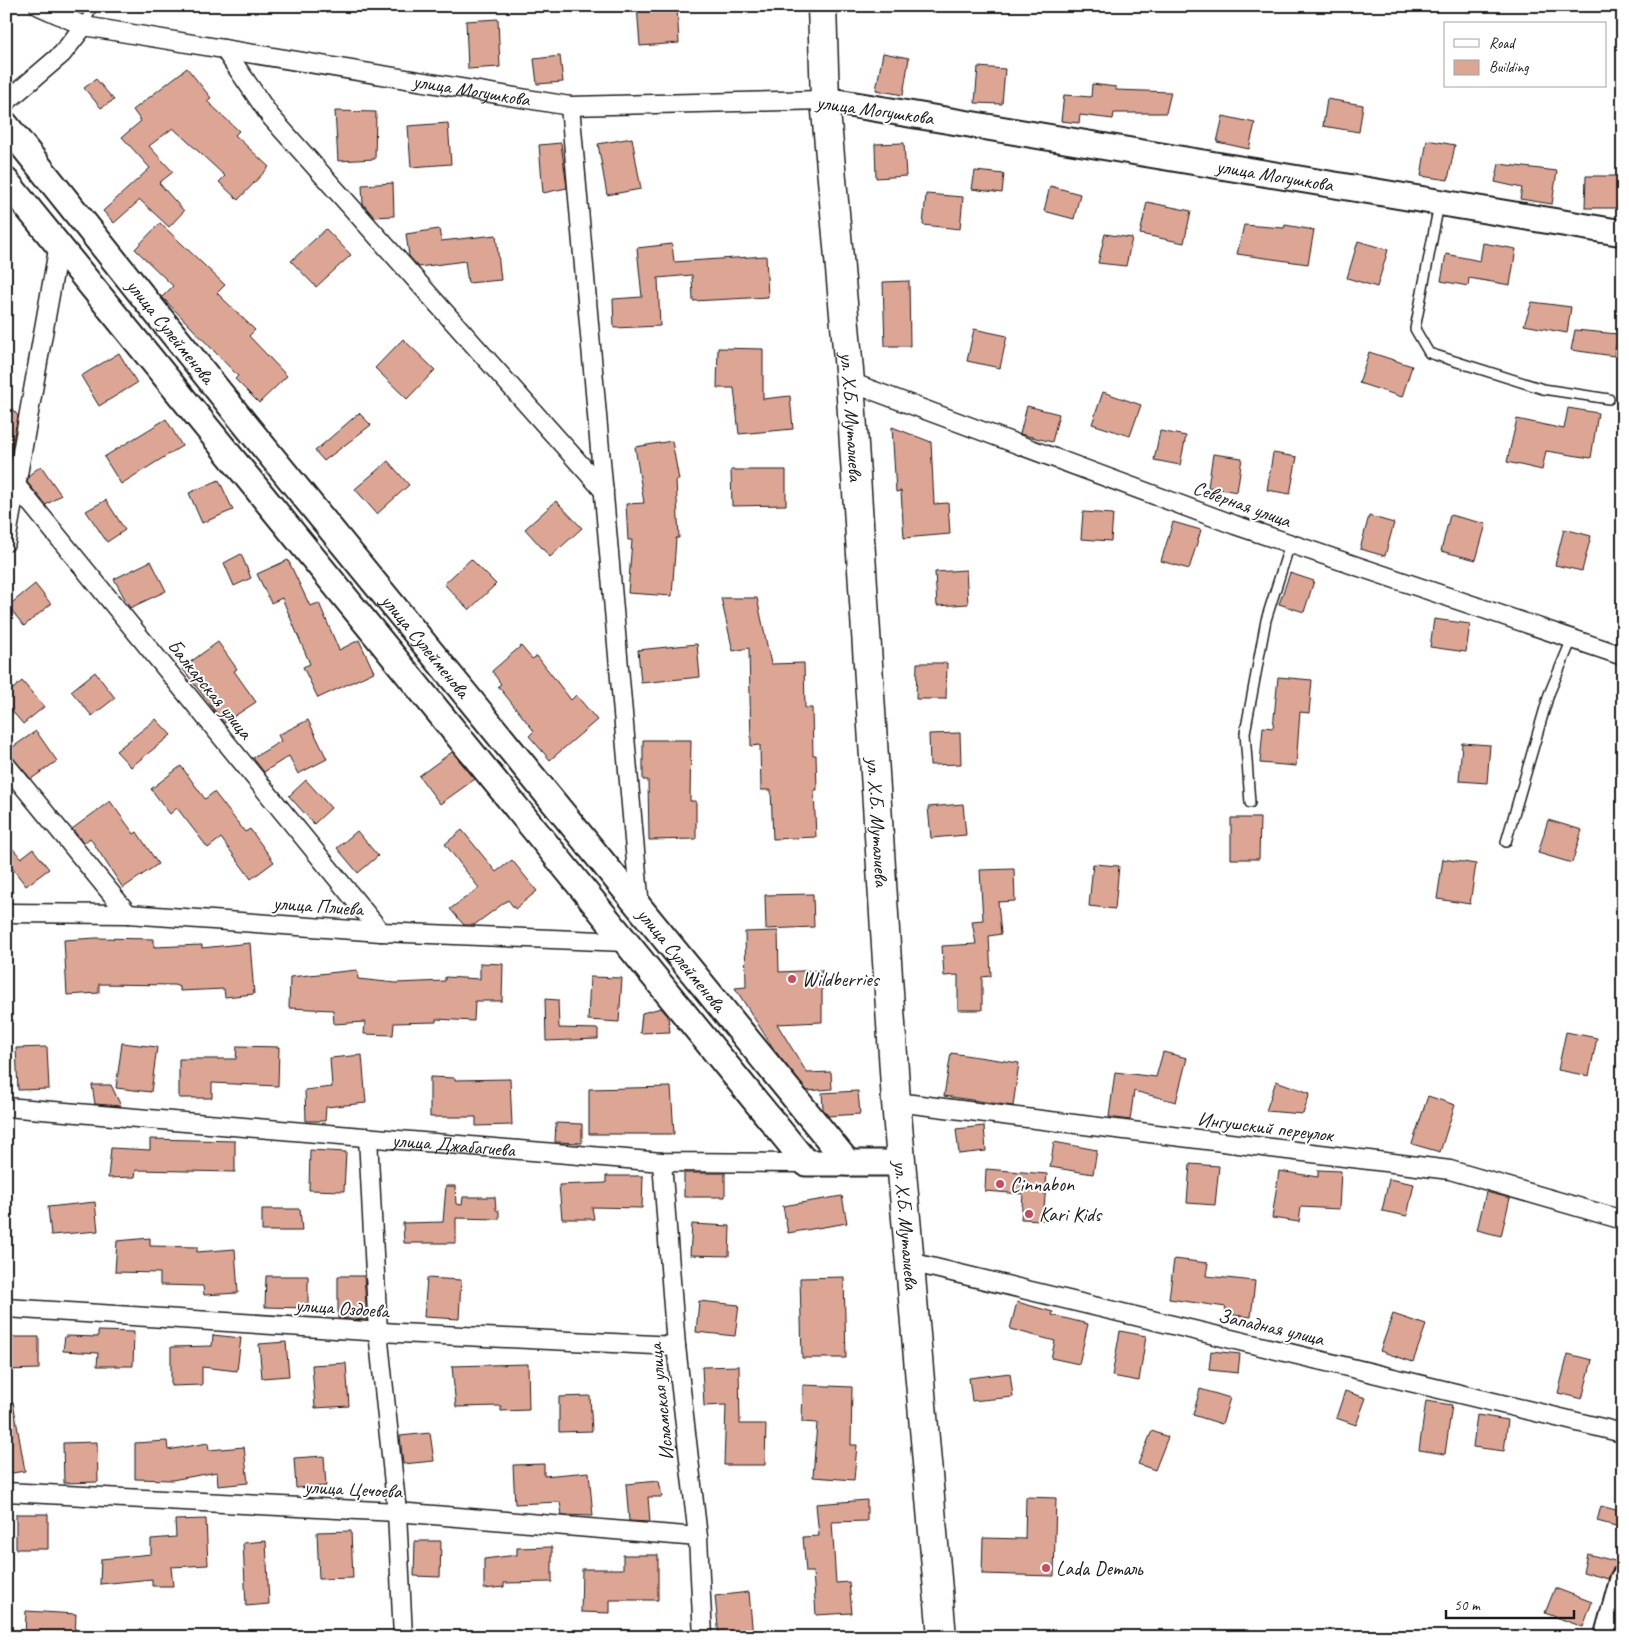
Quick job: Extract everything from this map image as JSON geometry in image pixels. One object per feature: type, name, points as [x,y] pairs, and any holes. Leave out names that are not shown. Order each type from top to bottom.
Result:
[{"type":"main road","name":"ул. Х.Б. Муталиева","points":[[822,6],[825,100],[850,382],[896,1102],[942,1637]]},
{"type":"main road","name":"улица Могушкова","points":[[825,100],[1439,204],[1623,233]]},
{"type":"main road","name":"улица Сулейменова","points":[[6,124],[251,431],[848,1163]]},
{"type":"main road","name":"улица Сулейменова","points":[[6,181],[806,1163]]},
{"type":"main road","name":"улица Джабагиева","points":[[806,1163],[901,1164]]},
{"type":"main road","points":[[1607,1637],[1623,1579]]},
{"type":"street","name":"улица Могушкова","points":[[39,6],[84,26],[570,106],[825,100]]},
{"type":"street","points":[[6,102],[62,54],[84,26]]},
{"type":"street","points":[[224,49],[270,116],[604,491]]},
{"type":"street","points":[[570,106],[640,908]]},
{"type":"street","points":[[6,542],[12,480],[59,244]]},
{"type":"street","name":"Северная улица","points":[[850,382],[1290,544],[1623,656]]},
{"type":"street","name":"Балкарская улица","points":[[12,480],[381,932]]},
{"type":"street","points":[[6,765],[128,914]]},
{"type":"street","name":"улица Плиева","points":[[6,913],[128,914],[381,932],[626,942]]},
{"type":"street","name":"Ингушский переулок","points":[[896,1102],[1450,1170],[1623,1220]]},
{"type":"street","name":"улица Джабагиева","points":[[6,1106],[662,1162],[806,1163]]},
{"type":"street","points":[[368,1137],[378,1332],[397,1512],[403,1637]]},
{"type":"street","name":"Исламская улица","points":[[662,1162],[676,1346],[698,1537],[703,1637]]},
{"type":"street","name":"Западная улица","points":[[910,1262],[1623,1432]]},
{"type":"street","name":"улица Оздоева","points":[[6,1308],[378,1332],[676,1346]]},
{"type":"street","name":"улица Цечоева","points":[[6,1492],[397,1512],[698,1537]]},
{"type":"lane","points":[[84,26],[92,6]]},
{"type":"lane","points":[[1439,204],[1415,329],[1428,353],[1543,389],[1609,399]]},
{"type":"lane","points":[[1250,803],[1245,734],[1266,620],[1290,544]]},
{"type":"lane","points":[[1506,842],[1549,694],[1572,639]]},
{"type":"building","points":[[637,6],[677,6],[679,43],[640,46]]},
{"type":"building","points":[[498,19],[500,67],[468,69],[466,21]]},
{"type":"building","points":[[883,53],[909,58],[903,95],[876,90]]},
{"type":"building","points":[[560,56],[563,82],[537,84],[534,59]]},
{"type":"building","points":[[978,67],[1005,69],[1002,104],[975,103]]},
{"type":"building","points":[[187,68],[211,98],[207,101],[239,131],[235,135],[269,167],[238,200],[219,182],[225,176],[173,128],[149,146],[173,172],[159,183],[184,211],[169,227],[140,200],[114,223],[103,211],[150,168],[122,137],[141,121],[133,110]]},
{"type":"building","points":[[96,79],[114,100],[101,108],[84,88]]},
{"type":"building","points":[[1092,84],[1116,87],[1116,90],[1171,92],[1166,113],[1114,113],[1113,119],[1080,115],[1079,123],[1061,121],[1064,95],[1091,97]]},
{"type":"building","points":[[1327,99],[1363,105],[1359,132],[1323,126]]},
{"type":"building","points":[[335,111],[376,112],[375,159],[338,161]]},
{"type":"building","points":[[1223,116],[1255,123],[1249,149],[1217,142]]},
{"type":"building","points":[[448,123],[451,164],[411,167],[408,126]]},
{"type":"building","points":[[632,138],[641,189],[607,195],[598,144]]},
{"type":"building","points":[[1427,140],[1455,145],[1448,180],[1421,176]]},
{"type":"building","points":[[561,143],[567,188],[543,193],[539,145]]},
{"type":"building","points":[[904,143],[906,176],[876,178],[875,144]]},
{"type":"building","points":[[1499,164],[1557,171],[1552,204],[1520,199],[1522,188],[1495,182]]},
{"type":"building","points":[[975,171],[1004,174],[1002,193],[972,189]]},
{"type":"building","points":[[1586,176],[1617,176],[1617,208],[1585,208]]},
{"type":"building","points":[[393,183],[394,216],[374,217],[363,204],[362,185]]},
{"type":"building","points":[[1050,186],[1080,194],[1074,219],[1044,211]]},
{"type":"building","points":[[926,194],[963,197],[960,229],[923,225]]},
{"type":"building","points":[[1147,202],[1191,211],[1184,243],[1140,234]]},
{"type":"building","points":[[160,223],[225,285],[217,293],[255,330],[249,336],[287,376],[259,403],[235,379],[238,376],[162,297],[173,286],[135,249]]},
{"type":"building","points":[[1244,225],[1284,228],[1285,225],[1314,230],[1308,264],[1237,254]]},
{"type":"building","points":[[326,229],[351,255],[316,287],[291,261]]},
{"type":"building","points":[[439,229],[441,241],[496,235],[501,280],[468,283],[465,261],[419,267],[409,256],[406,234]]},
{"type":"building","points":[[1105,234],[1132,238],[1126,266],[1098,263]]},
{"type":"building","points":[[1358,241],[1388,250],[1377,287],[1347,278]]},
{"type":"building","points":[[1483,243],[1516,249],[1510,285],[1469,278],[1468,286],[1441,281],[1446,254],[1480,261]]},
{"type":"building","points":[[672,244],[674,262],[766,256],[768,297],[693,301],[692,275],[658,278],[660,326],[614,328],[613,299],[642,297],[637,248]]},
{"type":"building","points":[[909,281],[910,346],[885,346],[883,282]]},
{"type":"building","points":[[1532,302],[1571,307],[1567,333],[1524,325]]},
{"type":"building","points":[[974,329],[1007,336],[1000,368],[967,361]]},
{"type":"building","points":[[1575,330],[1618,334],[1614,356],[1571,350]]},
{"type":"building","points":[[403,339],[435,370],[407,399],[375,368]]},
{"type":"building","points":[[718,348],[763,349],[763,399],[790,396],[793,429],[739,434],[734,388],[717,388]]},
{"type":"building","points":[[1369,352],[1412,366],[1402,397],[1359,383]]},
{"type":"building","points":[[119,353],[137,383],[99,406],[81,376]]},
{"type":"building","points":[[1103,392],[1141,405],[1130,436],[1092,424]]},
{"type":"building","points":[[6,401],[18,416],[10,455],[6,455]]},
{"type":"building","points":[[1027,406],[1059,414],[1052,442],[1020,434]]},
{"type":"building","points":[[1568,408],[1598,413],[1591,458],[1546,451],[1542,470],[1507,462],[1517,419],[1564,429]]},
{"type":"building","points":[[359,413],[371,425],[324,461],[315,451]]},
{"type":"building","points":[[166,419],[182,446],[121,484],[104,457]]},
{"type":"building","points":[[892,427],[931,442],[934,504],[948,503],[950,534],[904,538],[901,491],[896,492]]},
{"type":"building","points":[[1160,431],[1186,436],[1180,465],[1154,460]]},
{"type":"building","points":[[672,441],[679,480],[676,480],[679,538],[676,538],[672,596],[628,593],[632,540],[628,540],[626,504],[644,503],[635,447]]},
{"type":"building","points":[[1273,453],[1297,457],[1290,494],[1267,490]]},
{"type":"building","points":[[1213,454],[1242,458],[1237,492],[1208,487]]},
{"type":"building","points":[[388,461],[409,485],[377,514],[355,489]]},
{"type":"building","points":[[41,466],[61,495],[46,505],[27,482],[29,475]]},
{"type":"building","points":[[731,470],[786,470],[786,505],[732,506]]},
{"type":"building","points":[[219,480],[233,510],[202,523],[189,493]]},
{"type":"building","points":[[106,500],[125,530],[107,542],[86,511]]},
{"type":"building","points":[[556,501],[582,528],[550,557],[525,529]]},
{"type":"building","points":[[1083,512],[1113,514],[1111,541],[1081,539]]},
{"type":"building","points":[[1450,515],[1486,524],[1476,560],[1441,551]]},
{"type":"building","points":[[1369,516],[1394,523],[1385,556],[1360,549]]},
{"type":"building","points":[[1173,522],[1201,530],[1189,569],[1161,561]]},
{"type":"building","points":[[1564,529],[1591,536],[1582,571],[1555,565]]},
{"type":"building","points":[[241,554],[251,578],[234,586],[224,563]]},
{"type":"building","points":[[471,559],[496,584],[469,610],[444,584]]},
{"type":"building","points":[[288,560],[310,606],[319,603],[339,650],[359,640],[374,672],[318,698],[303,667],[310,664],[282,598],[271,603],[257,574]]},
{"type":"building","points":[[151,561],[166,591],[130,608],[114,579]]},
{"type":"building","points":[[966,570],[968,604],[937,606],[935,572]]},
{"type":"building","points":[[1290,573],[1314,581],[1304,612],[1279,604]]},
{"type":"building","points":[[35,584],[51,604],[24,626],[8,606]]},
{"type":"building","points":[[721,598],[757,598],[771,664],[804,663],[805,708],[812,708],[813,755],[816,755],[817,790],[814,790],[816,837],[773,839],[771,790],[761,790],[760,745],[751,746],[749,648],[733,651]]},
{"type":"building","points":[[1434,619],[1470,624],[1466,652],[1430,647]]},
{"type":"building","points":[[218,642],[237,669],[234,671],[256,702],[224,723],[182,668]]},
{"type":"building","points":[[697,644],[700,677],[641,683],[638,650]]},
{"type":"building","points":[[521,646],[532,659],[537,656],[571,700],[576,695],[597,720],[550,760],[529,736],[534,731],[498,686],[501,684],[492,671]]},
{"type":"building","points":[[917,663],[947,663],[946,699],[916,699]]},
{"type":"building","points":[[95,672],[115,698],[92,716],[71,691]]},
{"type":"building","points":[[1278,677],[1312,680],[1309,713],[1300,712],[1296,766],[1260,763],[1263,727],[1273,728]]},
{"type":"building","points":[[22,681],[44,707],[23,724],[6,704],[6,695]]},
{"type":"building","points":[[156,719],[171,735],[131,767],[116,751]]},
{"type":"building","points":[[308,720],[327,759],[298,774],[289,756],[264,772],[253,758],[281,741],[278,735]]},
{"type":"building","points":[[36,731],[57,761],[31,779],[7,751]]},
{"type":"building","points":[[960,733],[961,764],[930,765],[929,734]]},
{"type":"building","points":[[643,740],[691,740],[690,801],[696,801],[696,839],[649,840],[648,780],[643,780]]},
{"type":"building","points":[[1462,743],[1490,745],[1487,783],[1459,781]]},
{"type":"building","points":[[452,752],[475,779],[440,804],[419,776]]},
{"type":"building","points":[[181,766],[205,799],[214,792],[245,832],[250,829],[274,862],[251,879],[221,838],[208,848],[177,808],[170,814],[151,789]]},
{"type":"building","points":[[306,780],[331,808],[314,824],[289,796]]},
{"type":"building","points":[[110,801],[134,834],[137,832],[158,864],[123,888],[90,838],[84,843],[72,829]]},
{"type":"building","points":[[963,804],[966,835],[931,838],[928,807]]},
{"type":"building","points":[[1231,818],[1260,818],[1259,859],[1231,859]]},
{"type":"building","points":[[1548,820],[1582,830],[1572,863],[1538,853]]},
{"type":"building","points":[[462,830],[496,872],[512,860],[537,891],[515,909],[508,900],[474,925],[464,925],[450,909],[479,888],[445,844]]},
{"type":"building","points":[[357,831],[378,856],[358,873],[337,848]]},
{"type":"building","points":[[6,841],[21,858],[33,849],[49,869],[26,886],[9,864],[6,864]]},
{"type":"building","points":[[1443,859],[1476,864],[1470,904],[1437,899]]},
{"type":"building","points":[[1093,864],[1119,866],[1115,909],[1089,906]]},
{"type":"building","points":[[1014,869],[1015,901],[998,902],[1001,934],[989,936],[991,976],[982,977],[982,1010],[958,1010],[958,975],[944,976],[942,946],[976,944],[972,921],[983,920],[980,870]]},
{"type":"building","points":[[813,894],[814,927],[766,929],[765,895]]},
{"type":"building","points":[[778,931],[779,972],[822,970],[822,1022],[777,1024],[807,1073],[831,1072],[832,1089],[807,1091],[775,1051],[735,988],[746,987],[745,932]]},
{"type":"building","points":[[96,938],[154,939],[154,947],[202,945],[202,948],[250,943],[254,994],[225,997],[224,989],[180,991],[180,987],[174,985],[99,984],[99,993],[67,995],[64,940]]},
{"type":"building","points":[[480,963],[503,964],[502,1001],[475,1001],[474,1021],[436,1019],[436,1022],[394,1023],[393,1035],[364,1034],[365,1022],[334,1024],[333,1010],[289,1008],[290,977],[357,970],[358,979],[396,983],[445,981],[445,977],[480,979]]},
{"type":"building","points":[[590,977],[622,978],[619,1022],[588,1020]]},
{"type":"building","points":[[545,999],[558,1000],[559,1028],[598,1029],[598,1039],[546,1041]]},
{"type":"building","points":[[661,1008],[668,1016],[670,1032],[640,1033],[642,1013]]},
{"type":"building","points":[[1566,1032],[1597,1038],[1589,1076],[1558,1070]]},
{"type":"building","points":[[122,1043],[157,1047],[151,1092],[116,1088]]},
{"type":"building","points":[[237,1046],[279,1047],[278,1086],[212,1083],[212,1098],[179,1098],[179,1059],[236,1059]]},
{"type":"building","points":[[47,1047],[49,1089],[18,1090],[16,1048]]},
{"type":"building","points":[[1163,1052],[1187,1058],[1176,1102],[1134,1091],[1130,1120],[1109,1117],[1115,1072],[1156,1077]]},
{"type":"building","points":[[951,1053],[1019,1063],[1013,1106],[944,1096]]},
{"type":"building","points":[[362,1055],[366,1103],[326,1107],[325,1121],[306,1121],[305,1090],[332,1087],[330,1058]]},
{"type":"building","points":[[430,1077],[455,1078],[455,1080],[510,1079],[512,1125],[476,1126],[476,1117],[430,1117]]},
{"type":"building","points":[[1276,1081],[1310,1093],[1303,1114],[1266,1111]]},
{"type":"building","points":[[92,1085],[111,1085],[121,1106],[95,1104]]},
{"type":"building","points":[[671,1087],[674,1134],[589,1134],[589,1089]]},
{"type":"building","points":[[858,1091],[860,1114],[828,1116],[823,1109],[822,1093]]},
{"type":"building","points":[[1428,1096],[1455,1105],[1440,1152],[1412,1144]]},
{"type":"building","points":[[556,1123],[582,1124],[582,1143],[555,1142]]},
{"type":"building","points":[[984,1126],[986,1151],[959,1154],[956,1129]]},
{"type":"building","points":[[150,1139],[235,1141],[235,1172],[136,1170],[135,1177],[108,1178],[111,1148],[150,1150]]},
{"type":"building","points":[[1054,1142],[1097,1150],[1093,1174],[1050,1167]]},
{"type":"building","points":[[310,1150],[346,1152],[344,1191],[309,1190]]},
{"type":"building","points":[[1190,1164],[1219,1166],[1215,1205],[1187,1203]]},
{"type":"building","points":[[986,1169],[1047,1174],[1043,1220],[1021,1219],[1023,1194],[985,1191]]},
{"type":"building","points":[[1318,1170],[1341,1171],[1339,1209],[1301,1207],[1299,1222],[1272,1218],[1279,1171],[1318,1177]]},
{"type":"building","points":[[684,1173],[725,1173],[725,1197],[684,1197]]},
{"type":"building","points":[[606,1176],[643,1176],[642,1208],[592,1207],[594,1219],[562,1219],[559,1185],[606,1183]]},
{"type":"building","points":[[1389,1179],[1414,1184],[1407,1216],[1382,1211]]},
{"type":"building","points":[[446,1186],[455,1186],[456,1204],[462,1205],[463,1197],[495,1197],[499,1219],[456,1218],[456,1243],[404,1243],[403,1223],[443,1222]]},
{"type":"building","points":[[1486,1192],[1510,1198],[1501,1236],[1477,1230]]},
{"type":"building","points":[[842,1196],[847,1223],[788,1233],[783,1206]]},
{"type":"building","points":[[95,1202],[98,1231],[51,1235],[48,1207]]},
{"type":"building","points":[[262,1209],[300,1209],[302,1231],[262,1231]]},
{"type":"building","points":[[692,1224],[730,1226],[729,1256],[690,1255]]},
{"type":"building","points":[[150,1238],[150,1246],[197,1247],[197,1252],[235,1249],[238,1293],[204,1295],[203,1286],[160,1285],[160,1273],[115,1272],[117,1241]]},
{"type":"building","points":[[1174,1259],[1208,1263],[1206,1276],[1255,1281],[1251,1317],[1225,1314],[1226,1307],[1169,1299]]},
{"type":"building","points":[[266,1276],[308,1276],[308,1308],[265,1307]]},
{"type":"building","points":[[338,1276],[364,1276],[367,1320],[338,1318]]},
{"type":"building","points":[[844,1277],[846,1358],[802,1358],[800,1278]]},
{"type":"building","points":[[427,1278],[461,1280],[459,1319],[424,1317]]},
{"type":"building","points":[[699,1301],[739,1305],[735,1336],[696,1332]]},
{"type":"building","points":[[1017,1302],[1053,1312],[1052,1315],[1088,1324],[1079,1364],[1051,1358],[1055,1341],[1010,1329]]},
{"type":"building","points":[[1393,1314],[1426,1325],[1413,1362],[1380,1351]]},
{"type":"building","points":[[98,1331],[134,1332],[133,1366],[97,1366],[98,1353],[63,1351],[65,1336],[98,1337]]},
{"type":"building","points":[[1120,1331],[1146,1336],[1139,1381],[1112,1376]]},
{"type":"building","points":[[213,1335],[241,1338],[237,1371],[202,1367],[202,1385],[171,1386],[171,1347],[212,1346]]},
{"type":"building","points":[[6,1337],[39,1337],[39,1369],[6,1370]]},
{"type":"building","points":[[286,1342],[289,1376],[262,1378],[259,1344]]},
{"type":"building","points":[[1211,1351],[1240,1354],[1238,1373],[1209,1370]]},
{"type":"building","points":[[1568,1354],[1592,1360],[1582,1399],[1558,1393]]},
{"type":"building","points":[[346,1363],[349,1406],[315,1408],[312,1365]]},
{"type":"building","points":[[528,1364],[529,1410],[501,1411],[501,1406],[456,1407],[452,1366]]},
{"type":"building","points":[[739,1366],[740,1424],[766,1424],[765,1465],[724,1465],[726,1405],[704,1406],[702,1367]]},
{"type":"building","points":[[1010,1373],[1013,1397],[972,1401],[969,1378]]},
{"type":"building","points":[[803,1385],[852,1387],[851,1445],[857,1445],[854,1480],[813,1477],[817,1423],[802,1422]]},
{"type":"building","points":[[1200,1389],[1230,1398],[1222,1424],[1193,1415]]},
{"type":"building","points":[[1345,1391],[1366,1398],[1356,1425],[1336,1418]]},
{"type":"building","points":[[590,1396],[592,1431],[559,1432],[559,1397]]},
{"type":"building","points":[[1426,1401],[1452,1405],[1445,1454],[1419,1450]]},
{"type":"building","points":[[13,1402],[25,1471],[6,1474],[6,1403]]},
{"type":"building","points":[[1477,1415],[1508,1420],[1504,1451],[1473,1447]]},
{"type":"building","points":[[1152,1431],[1168,1437],[1155,1470],[1138,1464]]},
{"type":"building","points":[[430,1433],[434,1461],[403,1464],[400,1436]]},
{"type":"building","points":[[167,1441],[168,1450],[208,1443],[209,1450],[244,1447],[248,1483],[218,1486],[217,1472],[172,1480],[135,1479],[135,1443]]},
{"type":"building","points":[[97,1442],[98,1482],[64,1483],[63,1443]]},
{"type":"building","points":[[324,1456],[326,1486],[296,1488],[294,1458]]},
{"type":"building","points":[[544,1464],[544,1476],[589,1472],[593,1516],[562,1515],[560,1502],[515,1504],[513,1465]]},
{"type":"building","points":[[659,1481],[662,1497],[648,1497],[650,1522],[629,1521],[626,1484]]},
{"type":"building","points":[[1026,1497],[1056,1498],[1054,1576],[982,1574],[983,1538],[1025,1539]]},
{"type":"building","points":[[867,1500],[867,1521],[832,1522],[836,1583],[849,1582],[852,1613],[816,1615],[813,1572],[806,1572],[803,1537],[819,1536],[816,1504]]},
{"type":"building","points":[[1601,1506],[1623,1512],[1623,1528],[1597,1521]]},
{"type":"building","points":[[16,1514],[48,1514],[48,1549],[16,1549]]},
{"type":"building","points":[[206,1519],[208,1565],[171,1567],[173,1586],[152,1586],[152,1579],[100,1584],[101,1559],[151,1554],[151,1539],[176,1537],[175,1520]]},
{"type":"building","points":[[351,1531],[353,1578],[319,1579],[317,1532]]},
{"type":"building","points":[[266,1541],[269,1604],[246,1606],[243,1543]]},
{"type":"building","points":[[415,1541],[441,1541],[440,1577],[414,1576]]},
{"type":"building","points":[[552,1547],[552,1582],[504,1583],[504,1587],[484,1589],[484,1559],[517,1555],[517,1548]]},
{"type":"building","points":[[1587,1554],[1623,1563],[1613,1568],[1608,1579],[1583,1572]]},
{"type":"building","points":[[623,1555],[658,1555],[658,1600],[610,1600],[610,1613],[581,1612],[582,1569],[623,1569]]},
{"type":"building","points":[[1555,1588],[1592,1602],[1583,1627],[1545,1613]]},
{"type":"building","points":[[749,1592],[753,1637],[719,1637],[715,1596]]},
{"type":"building","points":[[26,1611],[76,1614],[75,1637],[25,1637]]},
{"type":"place","name":"Wildberries","points":[[792,979]]},
{"type":"place","name":"Cinnabon","points":[[1000,1184]]},
{"type":"place","name":"Kari Kids","points":[[1029,1214]]},
{"type":"place","name":"Lada Dеталь","points":[[1046,1568]]}]
